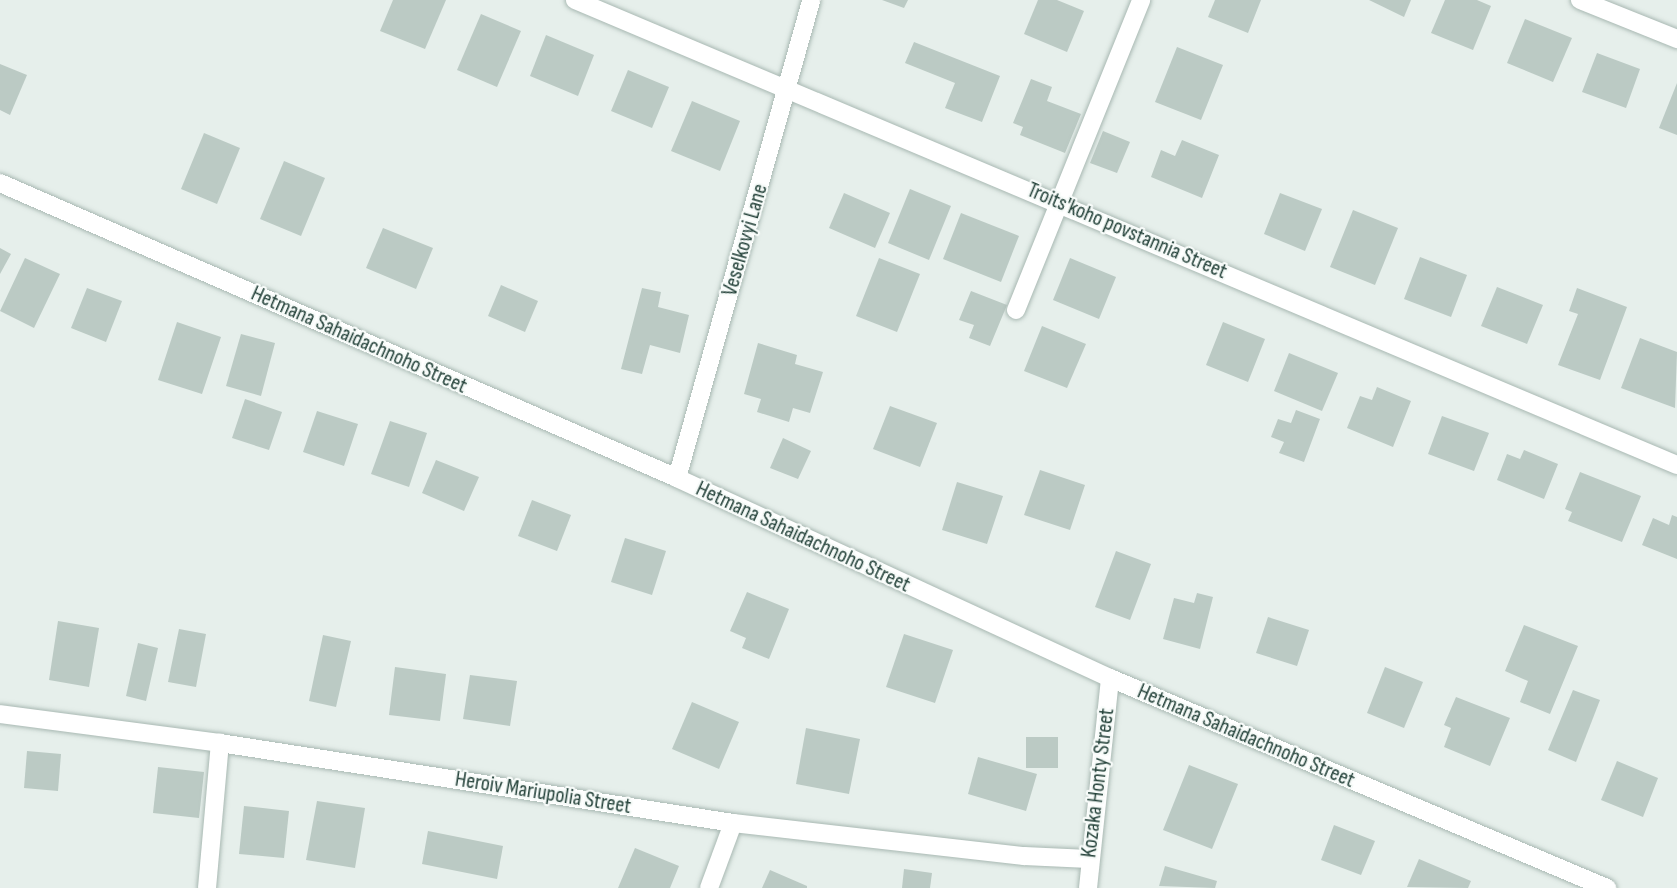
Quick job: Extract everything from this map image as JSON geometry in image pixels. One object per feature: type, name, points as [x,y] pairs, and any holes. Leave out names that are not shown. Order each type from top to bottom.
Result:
[{"type":"street","name":"Troits'koho povstannia Street","points":[[575,0],[1060,202],[1677,465]]},
{"type":"street","name":"Veselkovyi Lane","points":[[677,478],[788,90],[811,0]]},
{"type":"street","points":[[1016,310],[1141,0]]},
{"type":"street","points":[[1580,0],[1677,39]]},
{"type":"street","name":"Hetmana Sahaidachnoho Street","points":[[0,183],[677,478],[1110,678],[1606,888]]},
{"type":"street","name":"Kozaka Honty Street","points":[[1088,888],[1089,859],[1110,678]]},
{"type":"street","name":"Heroiv Mariupolia Street","points":[[0,714],[220,743],[733,823],[1024,856],[1089,859]]},
{"type":"street","points":[[207,888],[220,743]]},
{"type":"street","points":[[709,888],[733,823]]},
{"type":"building","points":[[393,0],[446,0],[425,49],[380,31]]},
{"type":"building","points":[[882,0],[908,0],[904,8]]},
{"type":"building","points":[[1038,0],[1057,0],[1084,11],[1067,52],[1024,34]]},
{"type":"building","points":[[1215,0],[1261,0],[1248,33],[1208,17]]},
{"type":"building","points":[[1369,0],[1411,0],[1404,17]]},
{"type":"building","points":[[1445,0],[1477,0],[1491,6],[1473,50],[1431,33]]},
{"type":"building","points":[[481,14],[521,31],[497,87],[457,70]]},
{"type":"building","points":[[1525,19],[1572,38],[1553,82],[1507,63]]},
{"type":"building","points":[[546,35],[594,55],[578,96],[530,76]]},
{"type":"building","points":[[914,42],[1000,76],[982,122],[945,108],[955,83],[905,63]]},
{"type":"building","points":[[1177,47],[1223,65],[1201,120],[1155,102]]},
{"type":"building","points":[[1597,53],[1640,69],[1626,108],[1582,92]]},
{"type":"building","points":[[0,64],[27,75],[10,115],[0,110]]},
{"type":"building","points":[[628,70],[669,87],[652,128],[611,111]]},
{"type":"building","points":[[1031,79],[1052,87],[1047,101],[1081,114],[1065,153],[1020,135],[1023,127],[1013,123]]},
{"type":"building","points":[[1677,83],[1677,135],[1659,128]]},
{"type":"building","points":[[692,101],[740,121],[720,171],[671,151]]},
{"type":"building","points":[[1103,131],[1130,142],[1117,173],[1090,163]]},
{"type":"building","points":[[204,133],[240,148],[217,204],[181,189]]},
{"type":"building","points":[[1182,140],[1219,155],[1202,198],[1151,177],[1161,150],[1175,156]]},
{"type":"building","points":[[284,161],[325,178],[301,236],[260,219]]},
{"type":"building","points":[[910,189],[951,206],[929,260],[888,243]]},
{"type":"building","points":[[844,193],[890,213],[875,248],[829,228]]},
{"type":"building","points":[[1280,193],[1322,209],[1305,251],[1264,234]]},
{"type":"building","points":[[1353,210],[1398,228],[1375,285],[1330,267]]},
{"type":"building","points":[[961,213],[1019,236],[1001,282],[943,259]]},
{"type":"building","points":[[383,228],[433,248],[416,289],[366,268]]},
{"type":"building","points":[[0,248],[11,254],[0,274]]},
{"type":"building","points":[[1420,257],[1467,275],[1451,317],[1404,299]]},
{"type":"building","points":[[25,258],[60,274],[34,328],[0,311]]},
{"type":"building","points":[[879,258],[920,274],[897,332],[856,316]]},
{"type":"building","points":[[1070,258],[1116,277],[1099,319],[1053,300]]},
{"type":"building","points":[[501,285],[538,301],[525,332],[488,316]]},
{"type":"building","points":[[1497,287],[1543,305],[1527,344],[1481,326]]},
{"type":"building","points":[[87,288],[122,301],[106,342],[71,328]]},
{"type":"building","points":[[642,288],[661,292],[658,307],[689,315],[680,353],[650,345],[642,374],[621,369]]},
{"type":"building","points":[[1577,288],[1627,307],[1600,380],[1558,365],[1578,314],[1569,311]]},
{"type":"building","points":[[971,291],[1007,305],[990,346],[969,338],[974,325],[959,320]]},
{"type":"building","points":[[177,322],[221,337],[202,394],[158,380]]},
{"type":"building","points":[[1223,322],[1265,339],[1248,382],[1206,365]]},
{"type":"building","points":[[1042,326],[1086,344],[1067,388],[1024,371]]},
{"type":"building","points":[[241,334],[275,343],[261,396],[226,386]]},
{"type":"building","points":[[1640,338],[1677,352],[1675,408],[1621,388]]},
{"type":"building","points":[[758,343],[797,355],[795,364],[823,372],[810,413],[793,408],[789,422],[757,412],[761,399],[744,394]]},
{"type":"building","points":[[1289,353],[1338,373],[1322,411],[1274,391]]},
{"type":"building","points":[[1377,387],[1411,401],[1393,447],[1347,428],[1360,396],[1372,400]]},
{"type":"building","points":[[245,399],[282,412],[269,450],[232,438]]},
{"type":"building","points":[[890,406],[937,423],[920,467],[873,449]]},
{"type":"building","points":[[1296,410],[1320,419],[1304,462],[1279,453],[1284,442],[1271,437],[1278,419],[1291,423]]},
{"type":"building","points":[[317,411],[358,424],[344,466],[303,452]]},
{"type":"building","points":[[1442,416],[1489,433],[1474,471],[1428,454]]},
{"type":"building","points":[[390,421],[427,433],[409,487],[371,474]]},
{"type":"building","points":[[783,438],[811,451],[798,479],[770,468]]},
{"type":"building","points":[[1524,450],[1558,464],[1544,499],[1497,480],[1507,454],[1520,459]]},
{"type":"building","points":[[436,460],[479,477],[464,511],[422,493]]},
{"type":"building","points":[[1040,470],[1085,485],[1070,530],[1024,515]]},
{"type":"building","points":[[1580,472],[1641,496],[1622,542],[1568,521],[1572,512],[1565,509]]},
{"type":"building","points":[[957,482],[1003,496],[987,544],[942,530]]},
{"type":"building","points":[[532,500],[571,515],[557,551],[518,536]]},
{"type":"building","points":[[1672,515],[1677,517],[1677,559],[1642,545],[1653,518],[1669,525]]},
{"type":"building","points":[[625,538],[666,551],[652,595],[611,582]]},
{"type":"building","points":[[1116,551],[1151,564],[1130,620],[1095,607]]},
{"type":"building","points":[[747,592],[789,609],[769,659],[742,648],[746,638],[730,631]]},
{"type":"building","points":[[1197,593],[1213,597],[1200,649],[1163,639],[1174,598],[1194,603]]},
{"type":"building","points":[[1268,617],[1309,630],[1297,666],[1256,653]]},
{"type":"building","points":[[58,621],[99,628],[89,687],[49,680]]},
{"type":"building","points":[[1524,625],[1578,646],[1550,714],[1520,702],[1528,681],[1505,671]]},
{"type":"building","points":[[179,629],[206,634],[196,687],[168,682]]},
{"type":"building","points":[[904,634],[953,650],[935,703],[886,687]]},
{"type":"building","points":[[323,635],[351,641],[336,707],[309,701]]},
{"type":"building","points":[[138,643],[158,648],[146,701],[126,696]]},
{"type":"building","points":[[395,667],[446,674],[440,721],[389,715]]},
{"type":"building","points":[[1385,667],[1423,682],[1404,728],[1367,713]]},
{"type":"building","points":[[470,675],[517,681],[510,726],[463,719]]},
{"type":"building","points":[[1573,690],[1600,700],[1576,762],[1548,750]]},
{"type":"building","points":[[1456,697],[1510,718],[1490,766],[1444,747],[1451,728],[1444,725]]},
{"type":"building","points":[[692,702],[739,722],[719,769],[672,749]]},
{"type":"building","points":[[806,728],[860,739],[849,794],[796,784]]},
{"type":"building","points":[[1026,737],[1058,737],[1058,768],[1026,768]]},
{"type":"building","points":[[27,751],[61,754],[58,791],[24,788]]},
{"type":"building","points":[[978,757],[1037,774],[1026,811],[968,794]]},
{"type":"building","points":[[1617,761],[1658,778],[1643,817],[1601,800]]},
{"type":"building","points":[[1189,765],[1238,784],[1212,849],[1163,830]]},
{"type":"building","points":[[158,767],[204,772],[199,818],[153,813]]},
{"type":"building","points":[[317,801],[365,808],[355,868],[306,860]]},
{"type":"building","points":[[244,806],[289,811],[284,858],[239,854]]},
{"type":"building","points":[[1334,825],[1375,841],[1361,875],[1321,860]]},
{"type":"building","points":[[428,831],[503,846],[497,879],[422,864]]},
{"type":"building","points":[[635,848],[679,866],[670,888],[618,888]]},
{"type":"building","points":[[1419,859],[1471,881],[1468,888],[1407,887]]},
{"type":"building","points":[[1165,866],[1217,881],[1215,888],[1159,886]]},
{"type":"building","points":[[904,869],[932,873],[930,888],[902,888]]},
{"type":"building","points":[[770,870],[807,886],[807,888],[762,888]]}]
